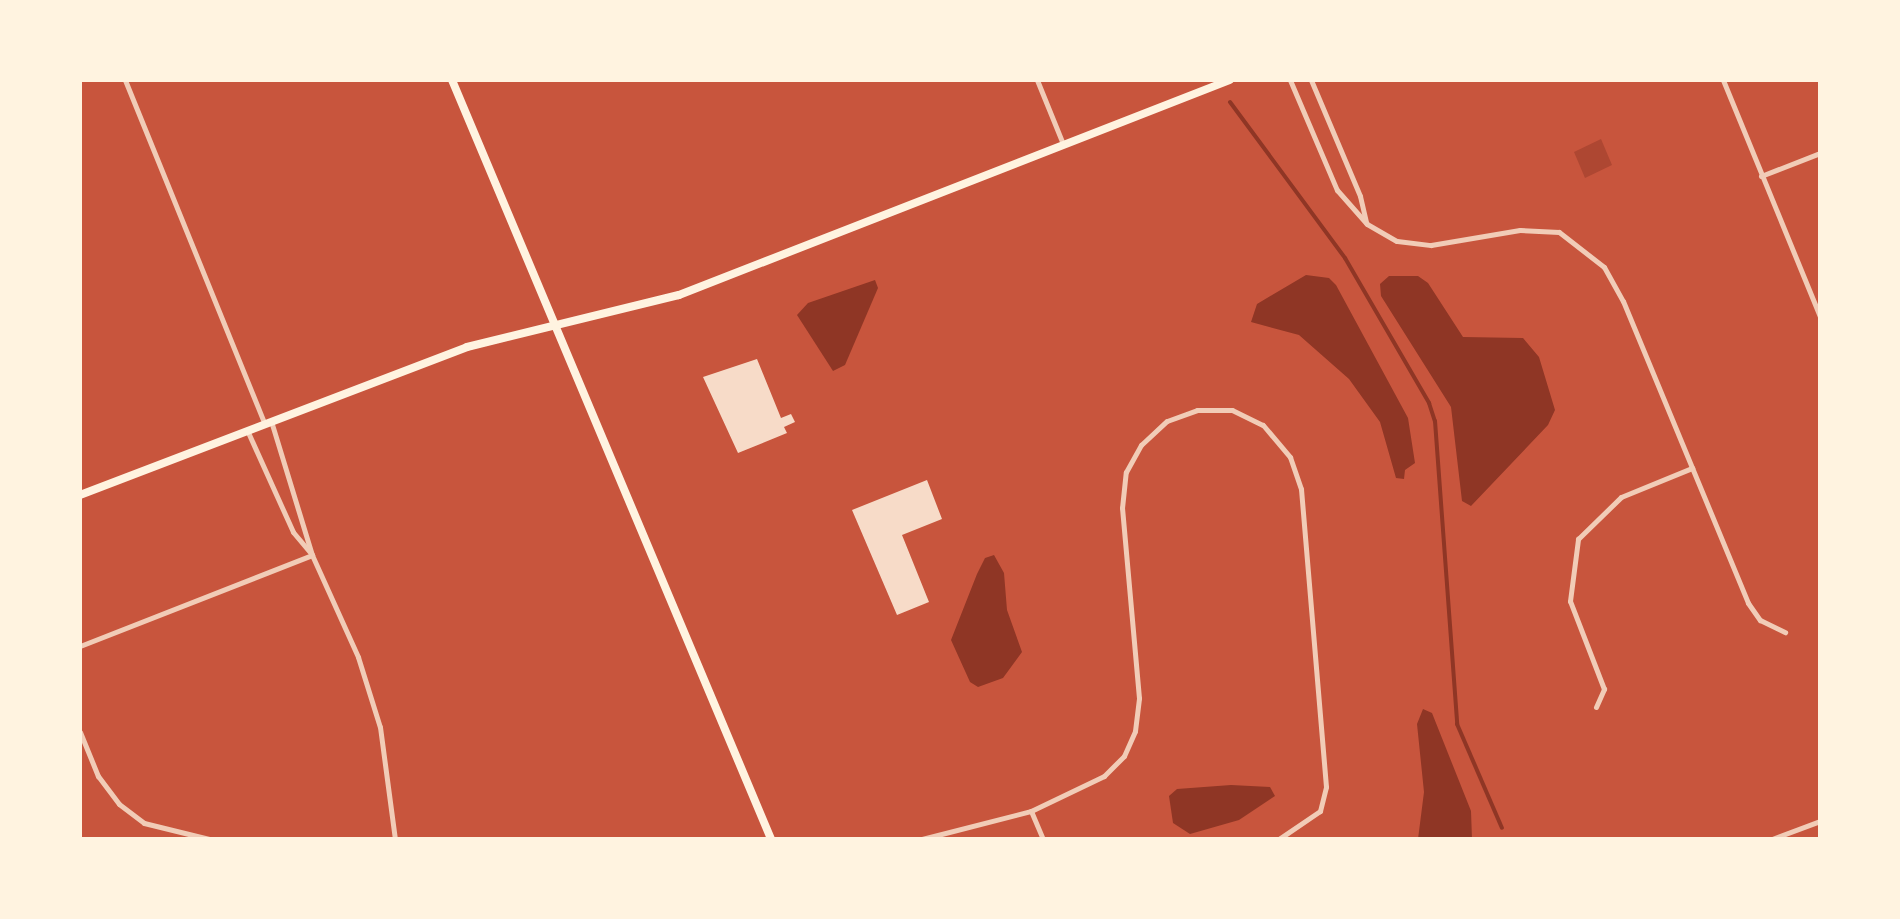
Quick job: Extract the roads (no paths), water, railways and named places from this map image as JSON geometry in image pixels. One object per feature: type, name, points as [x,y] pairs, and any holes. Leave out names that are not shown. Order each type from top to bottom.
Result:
[{"type":"main road","points":[[452,80],[771,839]]},
{"type":"main road","points":[[80,495],[467,347],[687,293],[1230,80]]},
{"type":"street","points":[[125,80],[268,421],[312,555],[358,657],[380,727],[395,839]]},
{"type":"street","points":[[1037,80],[1063,145]]},
{"type":"street","points":[[1290,80],[1337,190],[1367,224],[1397,241],[1431,245],[1539,229],[1575,240],[1614,283],[1748,603],[1760,620],[1785,632]]},
{"type":"street","points":[[1311,80],[1360,196],[1367,224]]},
{"type":"street","points":[[1723,80],[1820,316]]},
{"type":"street","points":[[1761,176],[1820,153]]},
{"type":"street","points":[[922,839],[1031,811],[1104,776],[1124,756],[1135,731],[1139,698],[1122,508],[1126,472],[1141,445],[1167,421],[1197,410],[1232,410],[1263,425],[1290,457],[1301,489],[1326,787],[1320,811],[1279,839]]},
{"type":"street","points":[[246,430],[293,532],[312,555]]},
{"type":"street","points":[[1596,707],[1604,689],[1570,601],[1578,539],[1621,497],[1692,468]]},
{"type":"street","points":[[80,646],[312,555]]},
{"type":"street","points":[[80,732],[98,776],[119,804],[144,823],[209,839]]},
{"type":"street","points":[[1031,811],[1043,839]]},
{"type":"street","points":[[1772,839],[1820,821]]},
{"type":"waterway","points":[[1230,102],[1345,258],[1429,403],[1435,421],[1457,724],[1502,828]]}]
